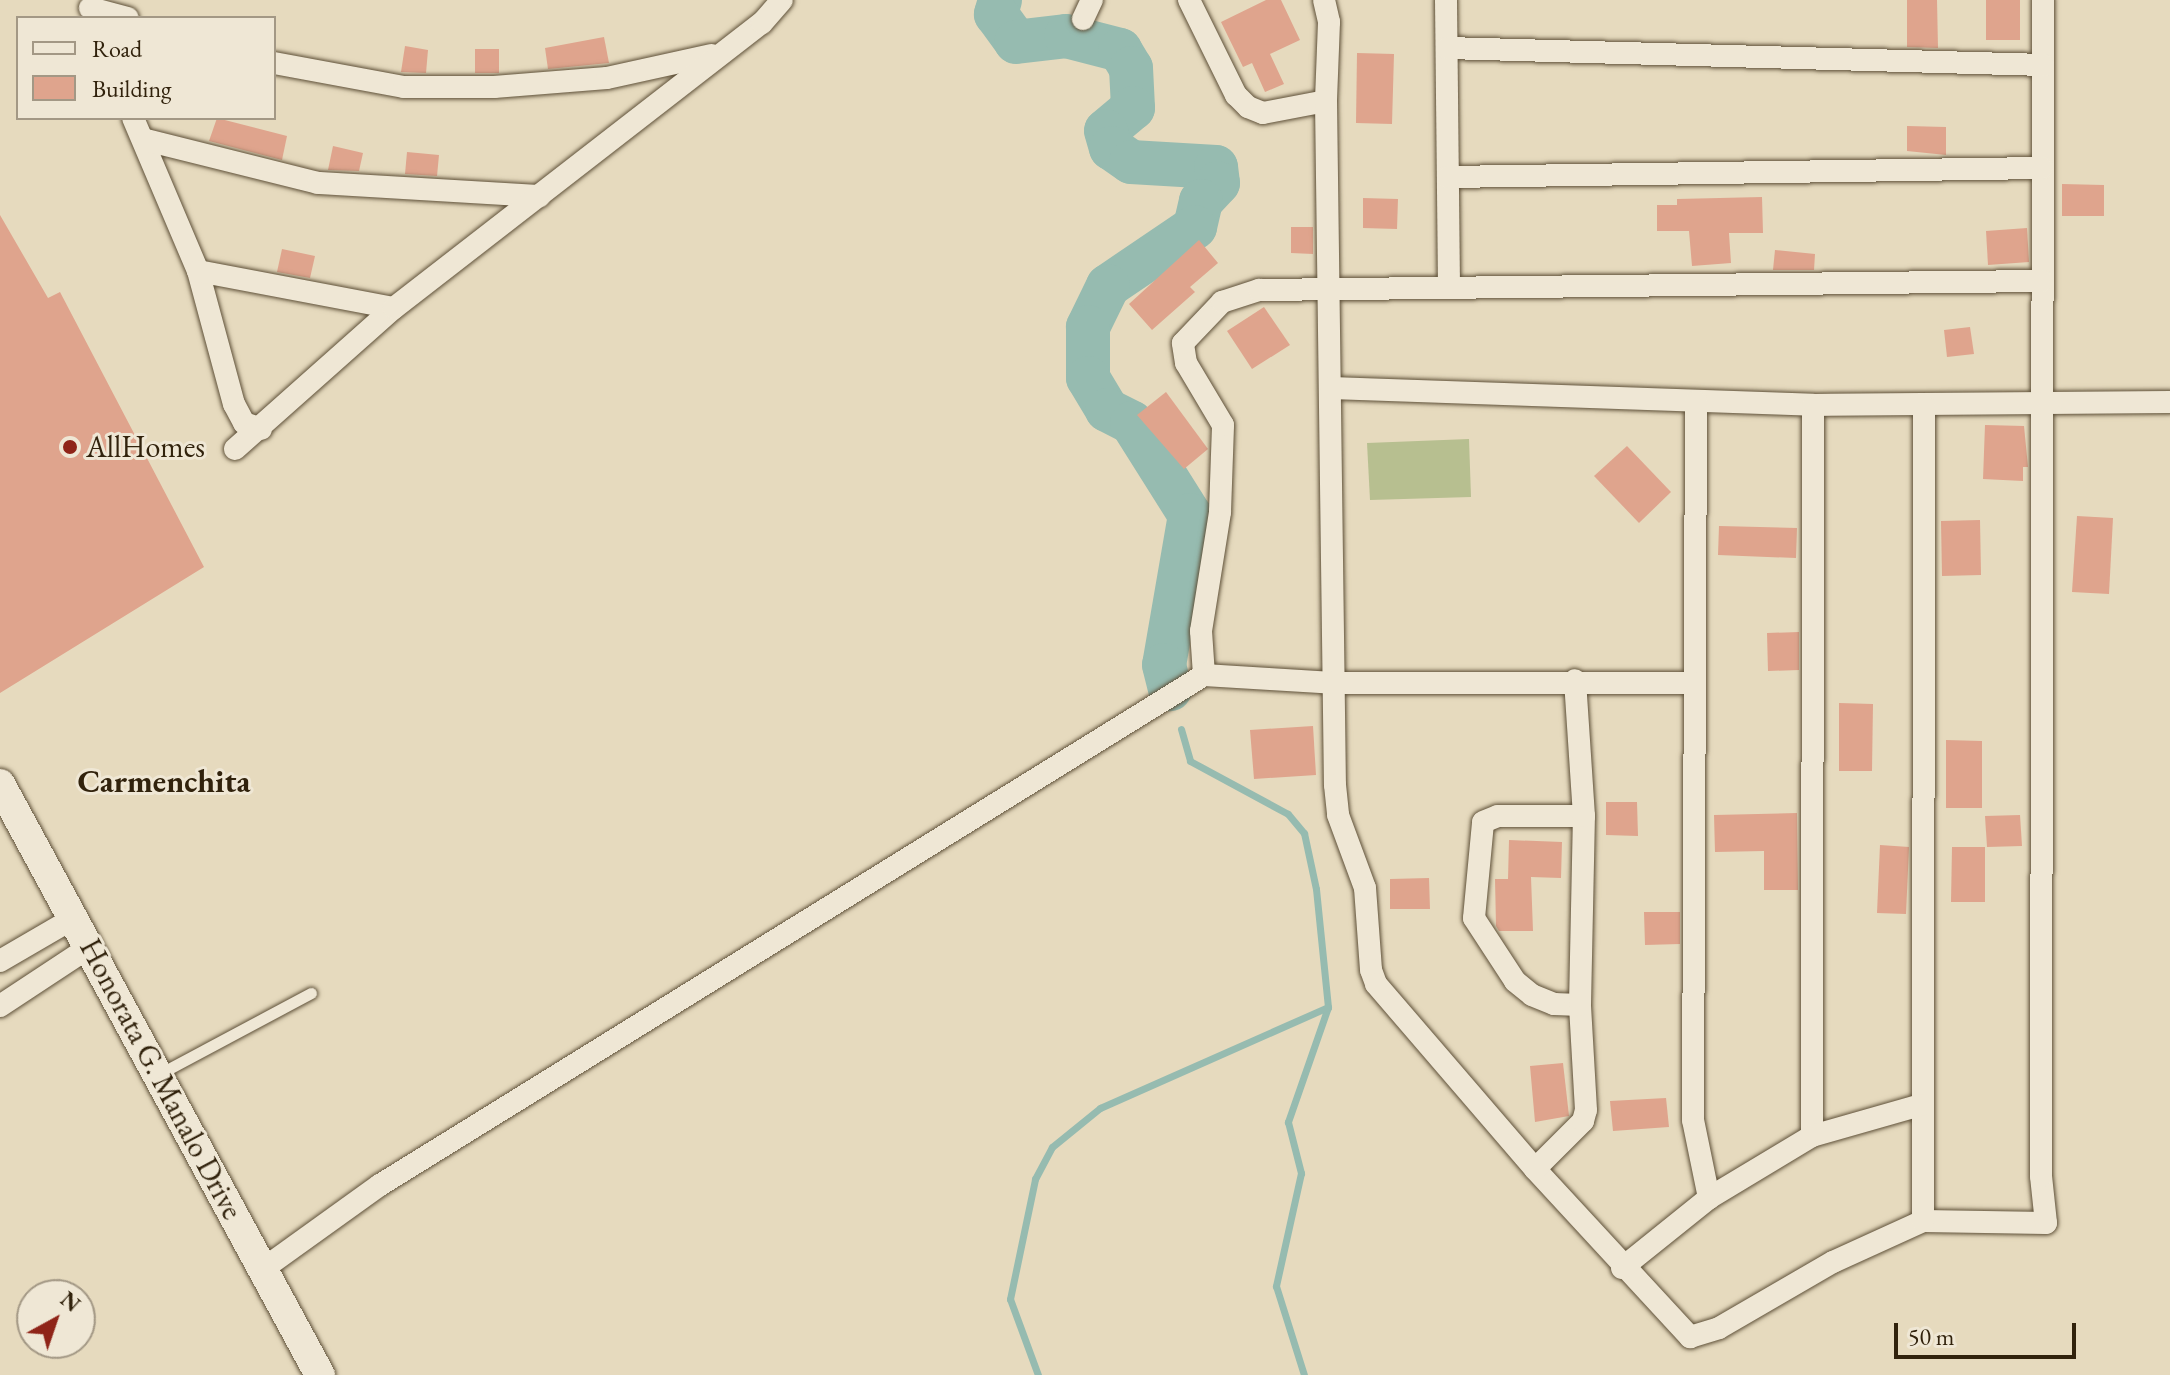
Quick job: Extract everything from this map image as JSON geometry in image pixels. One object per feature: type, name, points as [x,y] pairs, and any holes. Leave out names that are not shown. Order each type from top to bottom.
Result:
[{"type":"street","points":[[235,449],[394,308],[718,53],[762,23],[782,0]]},
{"type":"street","points":[[1189,0],[1236,95],[1248,107],[1263,113],[1326,101]]},
{"type":"street","points":[[1324,0],[1329,22],[1326,101],[1332,289],[1333,683],[1338,815],[1365,888],[1367,948],[1376,984],[1622,1268],[1690,1337],[1719,1328],[1833,1262],[1923,1221],[2046,1223],[2041,1176],[2045,406],[2043,0]]},
{"type":"street","points":[[1446,0],[1449,286]]},
{"type":"street","points":[[92,9],[120,16]]},
{"type":"street","points":[[1447,48],[2043,65]]},
{"type":"street","points":[[276,63],[404,87],[494,87],[607,78],[718,53]]},
{"type":"street","points":[[134,120],[146,140],[198,271],[234,404],[244,423],[261,429]]},
{"type":"street","points":[[146,140],[318,183],[540,196]]},
{"type":"street","points":[[1448,177],[2042,168]]},
{"type":"street","points":[[198,271],[394,308]]},
{"type":"street","points":[[1204,675],[1201,631],[1220,512],[1223,425],[1186,363],[1183,343],[1222,302],[1259,290],[2042,281]]},
{"type":"street","points":[[1331,388],[1813,405],[2045,406],[2170,402]]},
{"type":"street","points":[[1696,402],[1692,683],[1693,1120],[1709,1198]]},
{"type":"street","points":[[1812,1136],[1813,405]]},
{"type":"street","points":[[1923,1221],[1924,406]]},
{"type":"street","points":[[263,1269],[380,1185],[1204,675],[1333,683],[1575,680],[1692,683]]},
{"type":"street","points":[[1535,1169],[1583,1121],[1586,1110],[1580,1005],[1584,816],[1575,680]]},
{"type":"street","name":"Honorata G. Manalo Drive","points":[[0,784],[161,1073],[320,1375]]},
{"type":"street","points":[[1580,1005],[1554,1004],[1532,995],[1507,971],[1474,918],[1483,822],[1498,816],[1584,816]]},
{"type":"street","points":[[0,961],[74,918]]},
{"type":"street","points":[[0,1006],[91,946]]},
{"type":"street","points":[[1622,1268],[1709,1198],[1812,1136],[1921,1105]]},
{"type":"lane","points":[[161,1073],[311,993]]},
{"type":"green space","points":[[1469,439],[1471,497],[1370,500],[1367,443]]},
{"type":"building","points":[[1266,0],[1281,0],[1300,40],[1270,54],[1284,84],[1265,92],[1252,63],[1243,67],[1221,22]]},
{"type":"building","points":[[1907,0],[1937,0],[1938,48],[1907,47]]},
{"type":"building","points":[[1986,0],[2020,0],[2020,40],[1986,40]]},
{"type":"building","points":[[604,37],[609,63],[548,69],[545,48]]},
{"type":"building","points":[[405,46],[428,50],[426,73],[401,72]]},
{"type":"building","points":[[475,49],[499,49],[499,73],[475,73]]},
{"type":"building","points":[[1357,53],[1394,54],[1392,124],[1356,123]]},
{"type":"building","points":[[216,120],[287,136],[282,160],[209,141]]},
{"type":"building","points":[[1907,126],[1946,127],[1946,155],[1907,151]]},
{"type":"building","points":[[333,146],[363,153],[359,171],[328,170]]},
{"type":"building","points":[[407,152],[439,155],[437,176],[405,174]]},
{"type":"building","points":[[2062,184],[2104,185],[2104,216],[2062,216]]},
{"type":"building","points":[[1762,197],[1763,233],[1729,233],[1731,263],[1692,266],[1689,231],[1657,231],[1657,205],[1677,205],[1677,199]]},
{"type":"building","points":[[1363,198],[1398,199],[1397,229],[1363,228]]},
{"type":"building","name":"AllHomes","points":[[0,215],[48,298],[60,292],[204,567],[0,693]]},
{"type":"building","points":[[1291,227],[1313,227],[1313,254],[1291,253]]},
{"type":"building","points":[[2027,228],[2029,262],[1988,265],[1986,231]]},
{"type":"building","points":[[1199,240],[1218,263],[1190,287],[1195,292],[1152,330],[1129,304]]},
{"type":"building","points":[[282,249],[315,256],[310,278],[277,272]]},
{"type":"building","points":[[1775,250],[1815,254],[1814,270],[1773,270]]},
{"type":"building","points":[[1264,307],[1290,345],[1252,369],[1227,331]]},
{"type":"building","points":[[1970,327],[1974,354],[1947,357],[1944,330]]},
{"type":"building","points":[[1166,392],[1208,449],[1184,469],[1137,415]]},
{"type":"building","points":[[1985,425],[2024,426],[2028,467],[2023,467],[2023,481],[1983,479]]},
{"type":"building","points":[[1627,446],[1671,492],[1639,523],[1594,476]]},
{"type":"building","points":[[2077,516],[2113,518],[2109,594],[2072,592]]},
{"type":"building","points":[[1980,520],[1981,575],[1942,576],[1941,521]]},
{"type":"building","points":[[1719,526],[1797,528],[1796,558],[1718,555]]},
{"type":"building","points":[[1799,632],[1799,670],[1768,671],[1767,633]]},
{"type":"building","points":[[1839,703],[1873,704],[1872,771],[1839,771]]},
{"type":"building","points":[[1313,726],[1316,775],[1254,779],[1250,730]]},
{"type":"building","points":[[1946,740],[1982,741],[1982,808],[1946,808]]},
{"type":"building","points":[[1606,802],[1637,802],[1638,836],[1606,835]]},
{"type":"building","points":[[1797,813],[1798,890],[1764,890],[1764,851],[1715,852],[1714,815]]},
{"type":"building","points":[[2020,815],[2022,846],[1987,847],[1985,816]]},
{"type":"building","points":[[1509,840],[1562,842],[1561,878],[1531,877],[1533,931],[1499,931],[1496,926],[1495,879],[1508,879]]},
{"type":"building","points":[[1880,845],[1909,847],[1906,914],[1877,913]]},
{"type":"building","points":[[1952,847],[1985,847],[1985,902],[1951,902]]},
{"type":"building","points":[[1429,878],[1430,909],[1390,909],[1390,879]]},
{"type":"building","points":[[1644,912],[1680,912],[1680,944],[1645,945]]},
{"type":"building","points":[[1563,1063],[1569,1116],[1535,1122],[1530,1066]]},
{"type":"building","points":[[1666,1098],[1669,1127],[1613,1131],[1610,1101]]},
{"type":"waterway","points":[[1000,0],[996,14],[1016,42],[1066,36],[1120,50],[1131,68],[1133,108],[1106,131],[1111,148],[1131,162],[1216,167],[1218,183],[1201,201],[1195,227],[1108,286],[1088,327],[1088,378],[1107,410],[1132,423],[1190,515],[1164,665],[1170,689]]},
{"type":"waterway","points":[[1181,729],[1190,761],[1288,814],[1304,833],[1316,889],[1328,1007],[1288,1122],[1301,1173],[1276,1286],[1304,1375]]},
{"type":"waterway","points":[[1038,1375],[1010,1299],[1035,1179],[1052,1147],[1100,1108],[1328,1007]]},
{"type":"place","name":"AllHomes","points":[[70,447]]},
{"type":"district","name":"Carmenchita","points":[[164,781]]}]
